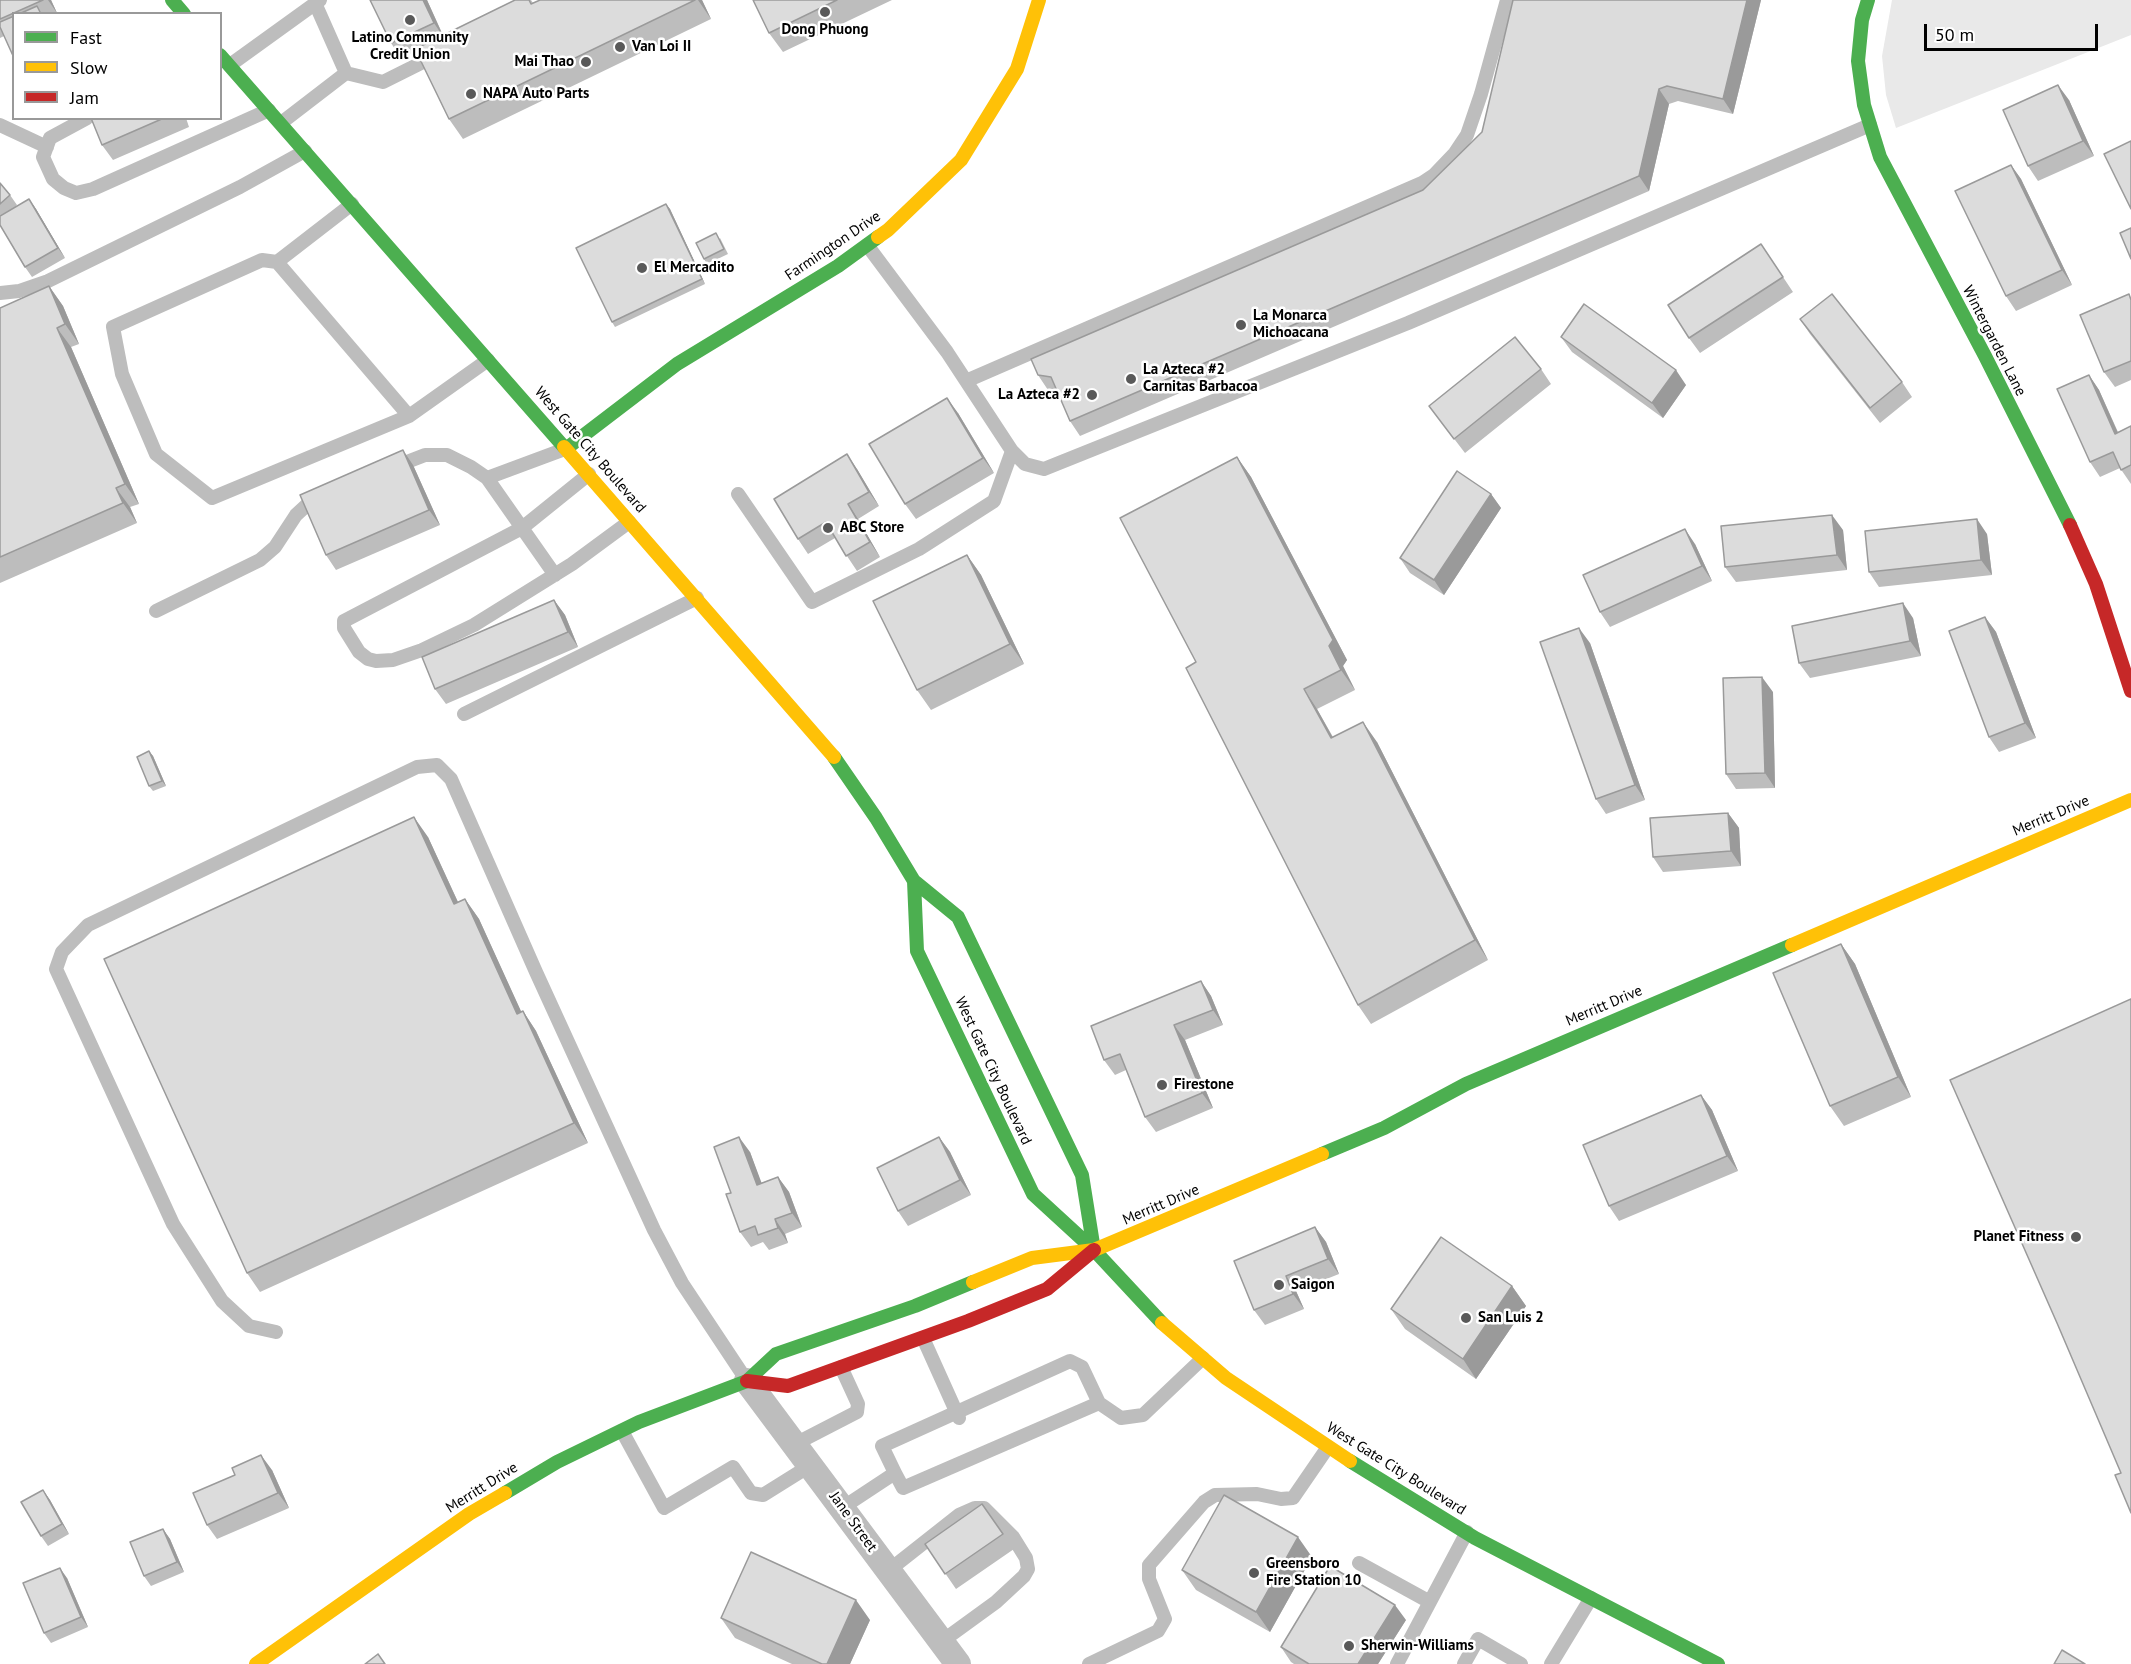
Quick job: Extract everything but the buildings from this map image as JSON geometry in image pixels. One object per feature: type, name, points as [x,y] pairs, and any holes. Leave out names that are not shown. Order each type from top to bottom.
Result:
[{"type":"main road","points":[[172,0],[182,12]]},
{"type":"main road","name":"Farmington Drive","points":[[567,448],[677,364],[838,266],[888,230],[961,160],[1017,69],[1039,0]]},
{"type":"main road","name":"Wintergarden Lane","points":[[1868,0],[1862,20],[1858,61],[1864,105],[1880,157],[1985,356],[2084,554],[2131,691]]},
{"type":"main road","name":"West Gate City Boulevard","points":[[223,59],[567,448],[836,760],[876,818],[914,881],[958,917],[1082,1175],[1094,1250]]},
{"type":"main road","name":"Merritt Drive","points":[[256,1664],[469,1514],[557,1462],[622,1431],[747,1381],[776,1354],[915,1306],[1032,1258],[1094,1250],[1384,1128],[1466,1084],[2131,800]]},
{"type":"main road","name":"West Gate City Boulevard","points":[[914,881],[917,951],[1033,1194],[1094,1250],[1163,1324],[1226,1378],[1328,1447],[1467,1532],[1718,1664]]},
{"type":"main road","name":"Merritt Drive","points":[[747,1381],[788,1386],[1011,1305],[1047,1288],[1094,1250]]},
{"type":"street","name":"Jane Street","points":[[747,1381],[958,1664]]},
{"type":"lane","points":[[966,381],[1422,183],[1434,175],[1455,153],[1467,135],[1507,0]]},
{"type":"lane","points":[[223,59],[318,1],[346,73]]},
{"type":"lane","points":[[346,73],[383,82],[454,47]]},
{"type":"lane","points":[[281,123],[346,73]]},
{"type":"lane","points":[[83,120],[50,138],[43,157],[53,179],[76,194],[93,189],[269,110]]},
{"type":"lane","points":[[0,125],[47,147]]},
{"type":"lane","points":[[867,245],[966,381],[1012,451],[1025,464],[1044,469],[1408,323],[1870,125]]},
{"type":"lane","points":[[0,293],[18,291],[48,281],[240,187],[305,151]]},
{"type":"lane","points":[[278,262],[352,204]]},
{"type":"lane","points":[[409,416],[278,262],[262,260],[112,327],[122,374],[156,454],[212,498],[409,416],[489,360]]},
{"type":"lane","points":[[487,478],[567,448]]},
{"type":"lane","points":[[738,494],[812,602],[919,549],[994,501],[1012,451]]},
{"type":"lane","points":[[382,472],[413,459],[436,454],[447,455],[471,467],[487,478],[555,575]]},
{"type":"lane","points":[[589,474],[522,528],[352,615],[345,621],[344,628],[359,652],[368,659],[376,661],[393,660],[422,650],[474,625],[572,564],[630,521]]},
{"type":"lane","points":[[156,611],[260,560],[275,547],[296,515],[309,503],[330,494]]},
{"type":"lane","points":[[464,714],[696,598]]},
{"type":"lane","points":[[276,1332],[249,1326],[222,1301],[173,1224],[56,969],[62,952],[88,925],[417,767],[437,765],[451,779],[654,1230],[682,1283],[747,1381]]},
{"type":"lane","points":[[923,1338],[958,1416]]},
{"type":"lane","points":[[1099,1403],[1060,1414],[973,1450],[941,1465],[903,1488],[882,1446],[925,1431],[1045,1378],[1070,1360],[1082,1367],[1099,1403],[1121,1418],[1143,1415],[1203,1358]]},
{"type":"lane","points":[[795,1444],[856,1412],[858,1404],[841,1367]]},
{"type":"lane","points":[[622,1431],[664,1508],[733,1467],[751,1493],[762,1496],[811,1465]]},
{"type":"lane","points":[[1089,1664],[1158,1630],[1165,1619],[1149,1579],[1149,1566],[1204,1502],[1215,1495],[1257,1494],[1281,1499],[1293,1498],[1328,1447]]},
{"type":"lane","points":[[842,1508],[895,1473]]},
{"type":"lane","points":[[888,1571],[959,1515],[975,1508],[984,1508],[1012,1537],[1026,1558],[1028,1569],[1024,1576],[996,1602],[941,1641]]},
{"type":"lane","points":[[1396,1664],[1467,1532]]},
{"type":"lane","points":[[1359,1563],[1431,1602]]},
{"type":"lane","points":[[1551,1664],[1591,1598]]},
{"type":"lane","points":[[1464,1664],[1478,1639],[1521,1664]]},
{"type":"lane","points":[[1684,1664],[1689,1649]]},
{"type":"shaded area","points":[[1892,0],[2131,0],[2131,35],[1896,128],[1886,95],[1882,56]]},
{"type":"traffic: fast","points":[[172,0],[182,12]]},
{"type":"traffic: fast","points":[[1868,0],[1862,20],[1858,61],[1864,105],[1880,157],[1985,356],[2070,525]]},
{"type":"traffic: fast","points":[[222,57],[564,447]]},
{"type":"traffic: fast","points":[[567,448],[677,364],[838,266],[878,237]]},
{"type":"traffic: fast","points":[[834,757],[876,818],[914,881],[958,917],[1082,1175],[1094,1250]]},
{"type":"traffic: fast","points":[[914,881],[917,951],[1033,1194],[1094,1250],[1162,1323]]},
{"type":"traffic: fast","points":[[1322,1154],[1384,1128],[1466,1084],[1792,945]]},
{"type":"traffic: fast","points":[[505,1493],[557,1462],[639,1422],[747,1381],[776,1354],[915,1306],[973,1282]]},
{"type":"traffic: fast","points":[[1350,1461],[1475,1538],[1718,1664]]},
{"type":"traffic: slow","points":[[878,237],[961,160],[1017,69],[1039,0]]},
{"type":"traffic: slow","points":[[564,447],[834,757]]},
{"type":"traffic: slow","points":[[1792,945],[2131,800]]},
{"type":"traffic: slow","points":[[973,1282],[1032,1258],[1094,1250],[1322,1154]]},
{"type":"traffic: slow","points":[[1162,1323],[1226,1378],[1350,1461]]},
{"type":"traffic: slow","points":[[256,1664],[469,1514],[505,1493]]},
{"type":"traffic: jam","points":[[2070,525],[2096,584],[2131,691]]},
{"type":"traffic: jam","points":[[747,1381],[788,1386],[968,1321],[1047,1289],[1094,1250]]},
{"type":"place","name":"Dong Phuong","points":[[825,12]]},
{"type":"place","name":"Latino Community Credit Union","points":[[410,20]]},
{"type":"place","name":"Van Loi II","points":[[620,47]]},
{"type":"place","name":"Mai Thao","points":[[586,62]]},
{"type":"place","name":"NAPA Auto Parts","points":[[471,94]]},
{"type":"place","name":"El Mercadito","points":[[642,268]]},
{"type":"place","name":"La Monarca Michoacana","points":[[1241,325]]},
{"type":"place","name":"La Azteca #2 Carnitas Barbacoa","points":[[1131,379]]},
{"type":"place","name":"La Azteca #2","points":[[1092,395]]},
{"type":"place","name":"ABC Store","points":[[828,528]]},
{"type":"place","name":"Firestone","points":[[1162,1085]]},
{"type":"place","name":"Planet Fitness","points":[[2076,1237]]},
{"type":"place","name":"Saigon","points":[[1279,1285]]},
{"type":"place","name":"San Luis 2","points":[[1466,1318]]},
{"type":"place","name":"Greensboro Fire Station 10","points":[[1254,1573]]},
{"type":"place","name":"Sherwin-Williams","points":[[1349,1646]]}]
